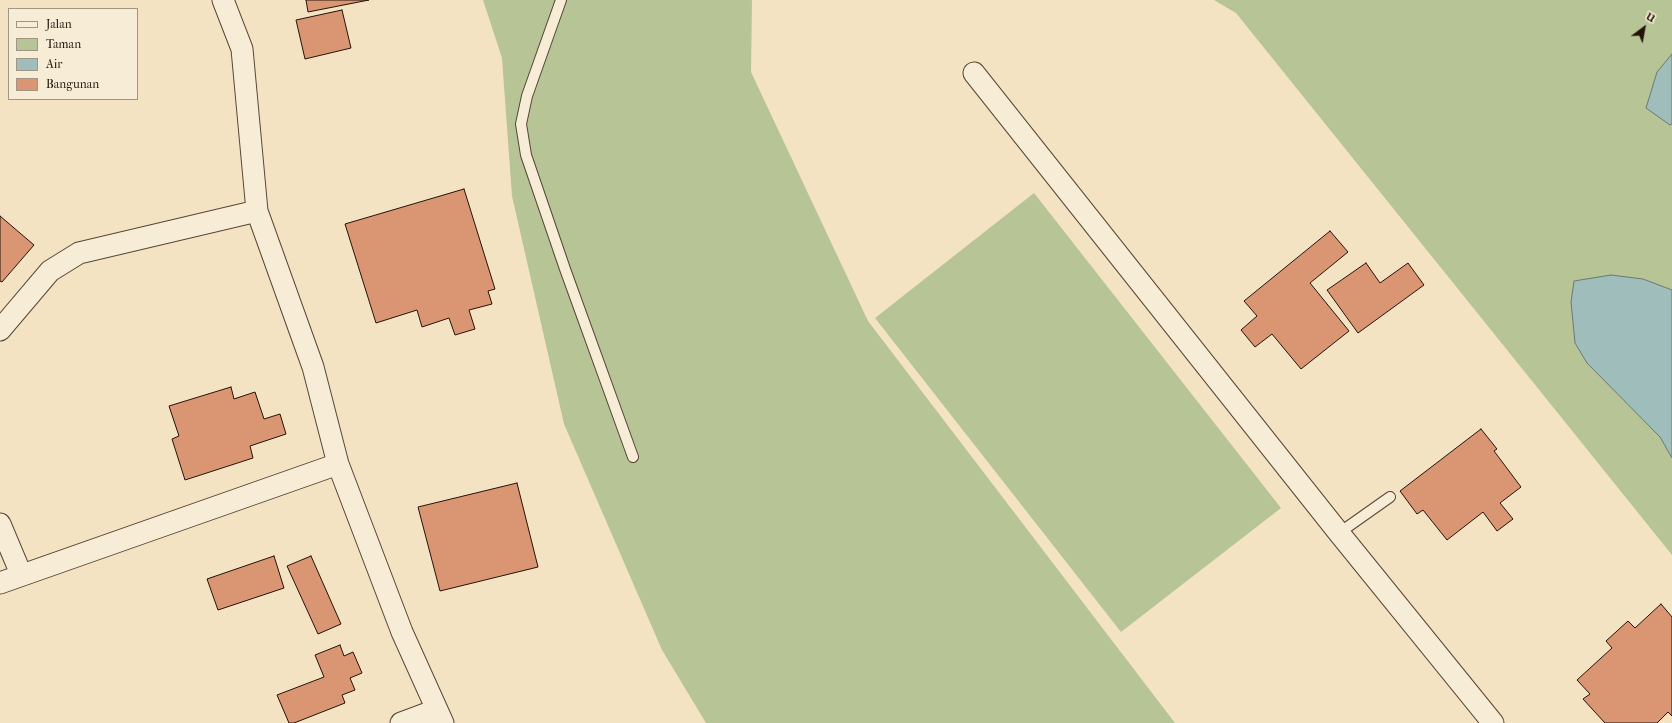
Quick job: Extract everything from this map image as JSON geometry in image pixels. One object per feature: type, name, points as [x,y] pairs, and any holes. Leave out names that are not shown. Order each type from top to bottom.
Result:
[{"type":"street","points":[[223,0],[242,49],[257,211],[313,367],[338,464],[402,632],[439,716],[401,723]]},
{"type":"street","points":[[974,73],[1339,533],[1493,723]]},
{"type":"street","points":[[0,330],[50,271],[79,253],[257,211]]},
{"type":"street","points":[[0,583],[21,574],[338,464]]},
{"type":"street","points":[[0,524],[21,574]]},
{"type":"lane","points":[[561,0],[527,96],[520,124],[528,162],[633,457]]},
{"type":"lane","points":[[1339,533],[1390,497]]},
{"type":"green space","points":[[483,0],[752,0],[751,72],[868,321],[1175,723],[706,723],[662,650],[564,424],[512,196],[502,58]]},
{"type":"green space","points":[[1214,0],[1672,0],[1672,555],[1236,13]]},
{"type":"green space","points":[[1034,193],[1281,508],[1121,632],[875,318]]},
{"type":"water","points":[[1672,54],[1672,124],[1670,125],[1646,108],[1657,72]]},
{"type":"water","points":[[1611,275],[1643,279],[1672,290],[1672,458],[1660,437],[1587,363],[1575,343],[1571,302],[1574,281]]},
{"type":"building","points":[[306,0],[369,0],[308,12]]},
{"type":"building","points":[[342,10],[351,48],[305,59],[296,20]]},
{"type":"building","points":[[464,189],[495,289],[488,291],[492,304],[469,310],[475,329],[455,335],[449,318],[422,327],[417,310],[376,323],[345,224]]},
{"type":"building","points":[[0,216],[34,245],[2,282],[0,281]]},
{"type":"building","points":[[1330,231],[1348,252],[1310,283],[1349,331],[1301,369],[1272,334],[1255,347],[1241,330],[1257,316],[1244,301]]},
{"type":"building","points":[[1366,263],[1380,283],[1408,263],[1424,285],[1358,333],[1327,290]]},
{"type":"building","points":[[231,387],[234,399],[255,392],[264,419],[280,414],[286,434],[250,446],[253,458],[185,480],[172,439],[179,436],[169,406]]},
{"type":"building","points":[[1481,429],[1497,449],[1494,451],[1521,487],[1500,503],[1513,519],[1497,531],[1483,512],[1447,540],[1423,510],[1417,514],[1400,491]]},
{"type":"building","points":[[517,483],[538,567],[440,591],[418,507]]},
{"type":"building","points":[[274,556],[284,588],[218,610],[207,579]]},
{"type":"building","points":[[311,556],[341,624],[318,634],[287,566]]},
{"type":"building","points":[[1661,604],[1672,617],[1672,716],[1668,712],[1657,723],[1605,723],[1583,699],[1590,694],[1577,680],[1612,648],[1606,641],[1628,621],[1635,628]]},
{"type":"building","points":[[340,645],[344,656],[353,652],[362,673],[350,678],[355,690],[342,695],[345,703],[294,723],[289,723],[277,695],[324,677],[315,655]]}]
